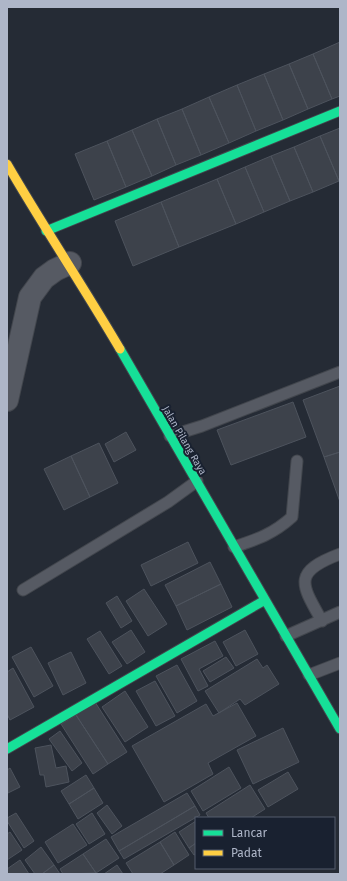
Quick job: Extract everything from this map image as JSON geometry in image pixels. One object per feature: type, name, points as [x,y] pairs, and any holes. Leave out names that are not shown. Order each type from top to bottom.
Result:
[{"type":"main road","points":[[46,231],[340,111]]},
{"type":"main road","name":"Jalan Pilang Raya","points":[[7,164],[46,231],[70,263],[340,729]]},
{"type":"main road","points":[[7,749],[265,600]]},
{"type":"street","points":[[7,400],[30,297],[44,278],[70,263]]},
{"type":"lane","points":[[170,436],[202,426],[340,372]]},
{"type":"lane","points":[[234,547],[263,538],[279,529],[292,517],[297,461]]},
{"type":"lane","points":[[23,590],[168,502],[197,481]]},
{"type":"lane","points":[[322,621],[306,592],[304,582],[308,572],[340,554]]},
{"type":"lane","points":[[286,636],[340,612]]},
{"type":"lane","points":[[309,676],[340,663]]},
{"type":"building","points":[[340,42],[340,96],[332,99],[313,54]]},
{"type":"building","points":[[313,54],[332,99],[308,109],[289,64]]},
{"type":"building","points":[[289,64],[308,109],[283,120],[264,74]]},
{"type":"building","points":[[264,74],[283,120],[256,131],[237,85]]},
{"type":"building","points":[[237,85],[256,131],[229,143],[209,97]]},
{"type":"building","points":[[209,97],[229,143],[201,155],[182,109]]},
{"type":"building","points":[[182,109],[201,155],[176,165],[157,119]]},
{"type":"building","points":[[157,119],[176,165],[152,176],[132,130]]},
{"type":"building","points":[[340,128],[340,180],[339,181],[320,136]]},
{"type":"building","points":[[132,130],[152,176],[126,187],[107,141]]},
{"type":"building","points":[[320,136],[339,181],[313,192],[294,147]]},
{"type":"building","points":[[107,141],[126,187],[94,200],[75,154]]},
{"type":"building","points":[[294,147],[313,192],[290,201],[271,156]]},
{"type":"building","points":[[271,156],[290,201],[264,212],[245,167]]},
{"type":"building","points":[[245,167],[264,212],[236,224],[217,179]]},
{"type":"building","points":[[217,179],[236,224],[179,247],[161,202]]},
{"type":"building","points":[[161,202],[179,247],[133,266],[115,221]]},
{"type":"building","points":[[340,386],[340,452],[324,457],[303,400]]},
{"type":"building","points":[[293,402],[306,437],[231,465],[217,430]]},
{"type":"building","points":[[126,432],[136,450],[114,462],[105,444]]},
{"type":"building","points":[[99,443],[118,483],[90,497],[71,456]]},
{"type":"building","points":[[340,452],[340,502],[324,457]]},
{"type":"building","points":[[71,456],[90,497],[64,510],[44,469]]},
{"type":"building","points":[[188,542],[198,563],[151,586],[141,565]]},
{"type":"building","points":[[210,562],[221,584],[176,606],[165,585]]},
{"type":"building","points":[[221,584],[232,607],[187,630],[176,606]]},
{"type":"building","points":[[144,589],[167,624],[148,636],[126,601]]},
{"type":"building","points":[[117,596],[132,621],[121,628],[106,603]]},
{"type":"building","points":[[131,630],[145,652],[127,664],[112,642]]},
{"type":"building","points":[[245,630],[258,654],[236,666],[223,642]]},
{"type":"building","points":[[100,631],[122,666],[109,674],[87,639]]},
{"type":"building","points":[[215,641],[223,656],[199,669],[208,686],[198,691],[181,659]]},
{"type":"building","points":[[31,647],[53,686],[34,697],[12,657]]},
{"type":"building","points":[[71,652],[86,683],[63,695],[48,663]]},
{"type":"building","points":[[226,657],[234,668],[210,682],[203,671]]},
{"type":"building","points":[[257,659],[263,668],[267,665],[279,684],[245,705],[240,699],[219,713],[205,691]]},
{"type":"building","points":[[177,665],[197,701],[177,713],[156,676]]},
{"type":"building","points":[[13,668],[34,707],[10,720],[7,714],[7,672]]},
{"type":"building","points":[[155,681],[175,716],[156,726],[136,691]]},
{"type":"building","points":[[125,691],[148,727],[125,742],[102,707]]},
{"type":"building","points":[[95,702],[127,752],[108,764],[76,715]]},
{"type":"building","points":[[237,703],[256,736],[208,763],[213,774],[164,802],[132,746],[206,704],[213,716]]},
{"type":"building","points":[[76,715],[108,764],[93,774],[61,724]]},
{"type":"building","points":[[283,728],[299,762],[253,784],[237,750]]},
{"type":"building","points":[[60,731],[82,763],[72,771],[49,739]]},
{"type":"building","points":[[51,745],[56,768],[66,766],[69,782],[46,787],[44,775],[40,775],[35,748]]},
{"type":"building","points":[[229,767],[241,788],[203,811],[191,791]]},
{"type":"building","points":[[10,768],[20,787],[8,793],[7,770]]},
{"type":"building","points":[[288,772],[298,789],[268,807],[258,790]]},
{"type":"building","points":[[86,775],[94,788],[69,804],[61,791]]},
{"type":"building","points":[[250,785],[265,809],[253,817],[208,817],[206,813]]},
{"type":"building","points":[[94,788],[103,803],[78,819],[69,804]]},
{"type":"building","points":[[187,793],[195,806],[119,851],[111,837]]},
{"type":"building","points":[[107,805],[122,826],[112,834],[97,813]]},
{"type":"building","points":[[195,806],[200,815],[124,859],[119,851]]},
{"type":"building","points":[[16,813],[34,841],[24,848],[7,821],[7,818]]},
{"type":"building","points":[[92,813],[105,834],[89,844],[76,824]]},
{"type":"building","points":[[195,822],[195,844],[189,848],[179,832]]},
{"type":"building","points":[[73,824],[87,845],[58,863],[45,842]]},
{"type":"building","points":[[10,832],[22,850],[7,860],[7,834]]},
{"type":"building","points":[[175,832],[189,855],[174,865],[160,842]]},
{"type":"building","points":[[106,839],[119,858],[96,873],[83,854]]},
{"type":"building","points":[[160,842],[174,865],[160,874],[133,874],[126,863]]},
{"type":"building","points":[[195,844],[195,854],[194,855],[189,848]]},
{"type":"building","points":[[41,847],[54,865],[42,874],[35,874],[25,860]]},
{"type":"building","points":[[83,854],[96,873],[63,874],[60,869]]},
{"type":"building","points":[[20,860],[29,874],[7,874],[7,869]]},
{"type":"building","points":[[54,865],[60,874],[42,874]]},
{"type":"building","points":[[117,865],[123,874],[104,874]]},
{"type":"traffic: fast","points":[[46,231],[340,111]]},
{"type":"traffic: fast","points":[[120,349],[340,729]]},
{"type":"traffic: fast","points":[[7,749],[265,600]]},
{"type":"traffic: slow","points":[[7,164],[120,349]]}]
